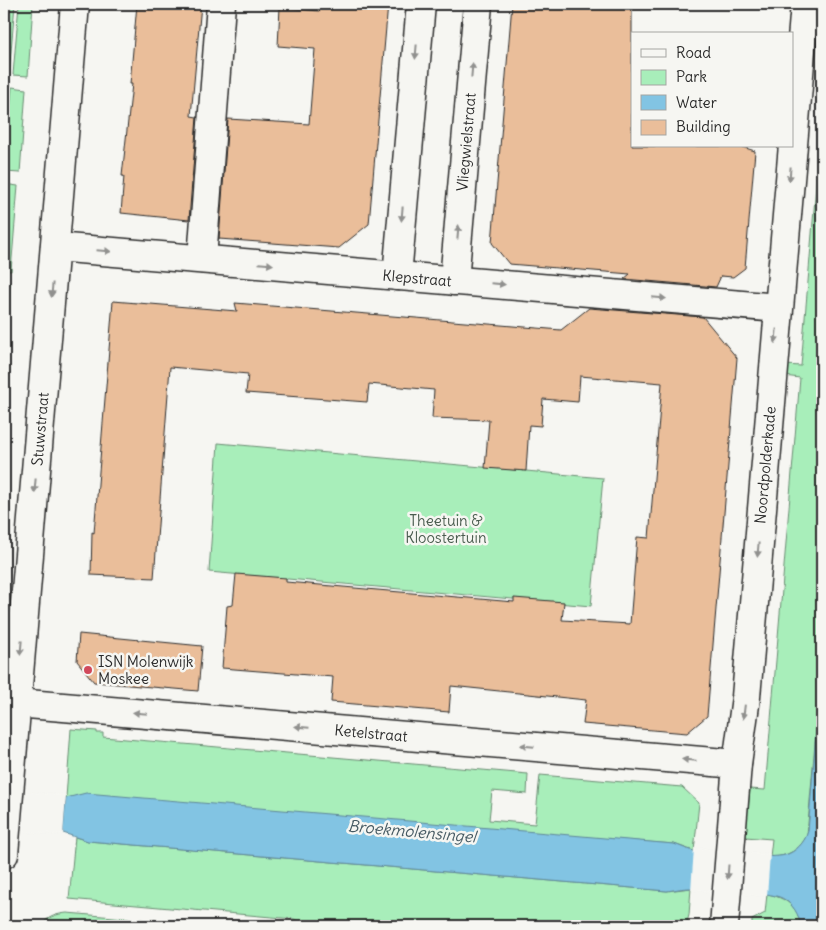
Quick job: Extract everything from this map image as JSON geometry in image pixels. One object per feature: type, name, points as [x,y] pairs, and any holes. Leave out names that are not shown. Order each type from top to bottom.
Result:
[{"type":"street","name":"Stuwstraat","points":[[4,852],[11,770],[10,702],[55,246],[75,4]]},
{"type":"street","points":[[202,259],[221,4]]},
{"type":"street","points":[[397,276],[421,4]]},
{"type":"street","name":"Vliegwielstraat","points":[[454,281],[478,4]]},
{"type":"street","name":"Noordpolderkade","points":[[794,128],[805,4]]},
{"type":"street","name":"Noordpolderkade","points":[[725,918],[737,764],[746,697],[792,148]]},
{"type":"street","name":"Klepstraat","points":[[55,246],[778,308]]},
{"type":"street","name":"Ketelstraat","points":[[10,702],[737,764]]},
{"type":"green space","points":[[4,4],[15,4],[9,75],[4,74]]},
{"type":"green space","points":[[19,4],[33,4],[28,76],[13,75]]},
{"type":"green space","points":[[12,87],[26,89],[20,173],[5,172]]},
{"type":"green space","points":[[822,113],[822,663],[807,835],[801,845],[792,852],[782,856],[770,857],[772,839],[745,837],[750,789],[765,790],[800,378],[784,376],[785,365],[801,366]]},
{"type":"green space","points":[[4,184],[18,186],[11,271],[4,271]]},
{"type":"green space","points":[[4,282],[10,283],[4,359]]},
{"type":"green space","name":"Theetuin & Kloostertuin","points":[[218,443],[603,478],[591,606],[209,572]]},
{"type":"green space","points":[[71,729],[97,731],[97,733],[103,733],[103,737],[528,774],[527,794],[492,791],[489,820],[535,824],[540,775],[682,787],[699,803],[694,851],[674,844],[66,798]]},
{"type":"green space","points":[[75,837],[88,841],[667,891],[691,888],[689,915],[686,926],[307,926],[294,919],[69,899]]},
{"type":"green space","points":[[767,894],[785,900],[790,904],[797,913],[800,926],[752,926],[752,920],[765,913]]},
{"type":"green space","points":[[67,913],[221,926],[41,926],[52,916]]},
{"type":"water","name":"Broekmolensingel","points":[[822,663],[822,926],[800,926],[797,914],[786,900],[752,892],[698,888],[667,891],[88,841],[63,833],[66,798],[86,793],[674,844],[693,851],[712,853],[754,856],[785,855],[793,852],[799,846],[805,839],[808,831]]},
{"type":"pier","points":[[4,790],[66,795],[63,835],[4,830]]},
{"type":"pier","points":[[694,848],[770,854],[767,896],[691,890]]},
{"type":"building","points":[[137,4],[201,4],[191,116],[197,117],[189,220],[121,213],[124,176],[122,176],[132,84],[130,84]]},
{"type":"building","points":[[320,4],[388,4],[369,224],[339,248],[219,239],[228,119],[309,124],[315,49],[278,46],[280,7],[319,11]]},
{"type":"building","points":[[512,4],[608,4],[632,6],[631,148],[745,148],[755,151],[745,268],[733,277],[721,276],[716,287],[624,279],[630,274],[509,264],[492,243]]},
{"type":"building","points":[[113,301],[237,311],[235,303],[561,330],[589,308],[703,317],[737,358],[707,716],[687,733],[583,724],[586,700],[451,686],[449,712],[331,702],[333,677],[222,668],[227,606],[233,605],[236,574],[286,578],[286,582],[514,602],[514,598],[564,602],[562,620],[630,624],[637,537],[649,538],[662,383],[580,376],[578,402],[543,399],[541,426],[529,425],[526,471],[485,468],[489,420],[432,418],[434,390],[369,384],[367,402],[246,393],[248,374],[170,367],[154,578],[91,575],[92,532],[94,533]]},
{"type":"building","points":[[79,634],[202,646],[198,691],[94,682],[77,661]]},
{"type":"place","name":"ISN Molenwijk Moskee","points":[[88,670]]}]
